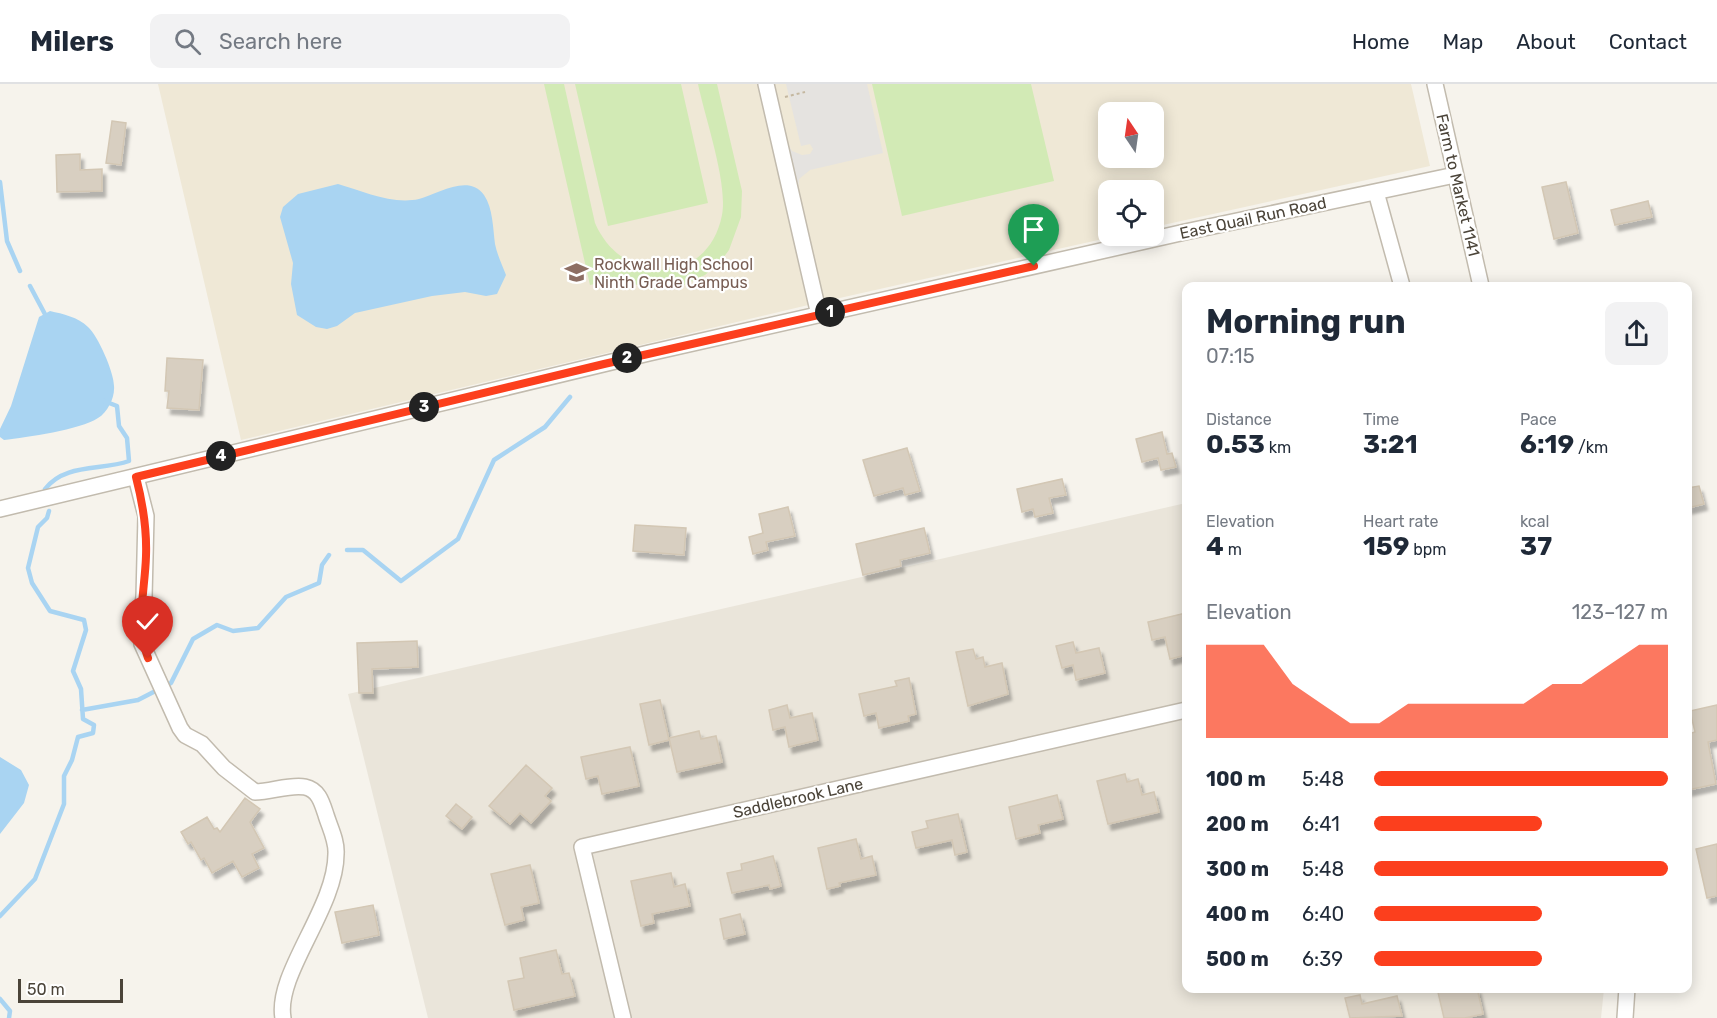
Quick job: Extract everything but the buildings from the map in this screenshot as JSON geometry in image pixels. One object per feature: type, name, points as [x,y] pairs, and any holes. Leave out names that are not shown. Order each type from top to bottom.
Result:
[{"type":"street","points":[[766,84],[819,315]]},
{"type":"street","name":"Farm to Market 1141","points":[[1436,84],[1480,282]]},
{"type":"street","name":"East Quail Run Road","points":[[0,509],[571,371],[1455,175]]},
{"type":"street","points":[[1376,192],[1401,282]]},
{"type":"street","points":[[136,477],[146,516],[144,597],[140,624],[142,645],[172,712],[185,735],[202,744],[224,768],[255,792],[305,787],[313,791],[321,799],[336,844],[337,856],[331,885],[290,976],[285,995],[283,1018]]},
{"type":"street","name":"Saddlebrook Lane","points":[[623,1018],[582,847],[1182,711]]},
{"type":"street","points":[[1625,1018],[1627,993]]},
{"type":"shaded area","name":"Rockwall High School Ninth Grade Campus","points":[[158,84],[1411,84],[1430,166],[1164,225],[1164,180],[1098,180],[1098,240],[804,306],[241,440]]},
{"type":"shaded area","points":[[786,84],[867,84],[883,153],[810,170],[799,179],[798,191],[787,143],[792,151],[802,155],[810,154],[813,149],[810,144],[801,146]]},
{"type":"shaded area","points":[[1182,504],[1182,993],[1604,993],[1601,1018],[428,1018],[348,694]]},
{"type":"green space","points":[[544,84],[564,84],[595,223],[608,244],[624,258],[643,267],[663,270],[683,266],[700,255],[714,239],[722,215],[722,186],[719,168],[698,84],[717,84],[742,191],[741,217],[729,250],[720,262],[705,275],[680,287],[651,289],[617,279],[590,285]]},
{"type":"green space","points":[[575,84],[681,84],[708,203],[608,226]]},
{"type":"green space","points":[[872,84],[1031,84],[1054,181],[902,216]]},
{"type":"water","points":[[338,184],[398,200],[419,199],[462,185],[478,189],[489,206],[496,248],[506,275],[497,294],[486,296],[465,292],[432,296],[355,313],[337,326],[327,329],[316,327],[297,315],[291,284],[293,263],[280,217],[283,207],[298,194]]},
{"type":"water","points":[[50,311],[75,318],[92,332],[101,346],[111,372],[114,386],[112,399],[105,412],[90,422],[53,432],[4,440],[0,437],[0,429],[11,406],[39,317]]},
{"type":"water","points":[[0,757],[21,770],[29,785],[24,803],[0,834]]},
{"type":"waterway","points":[[0,182],[7,241],[20,271]]},
{"type":"waterway","points":[[30,286],[47,318]]},
{"type":"waterway","points":[[347,550],[363,550],[401,581],[458,539],[494,460],[545,427],[570,397]]},
{"type":"waterway","points":[[45,489],[53,481],[73,471],[129,461],[127,438],[119,426],[117,406],[104,401]]},
{"type":"waterway","points":[[0,916],[35,879],[64,804],[64,776],[72,760],[78,737],[93,733],[94,725],[83,719],[81,689],[73,671],[86,630],[84,620],[50,611],[32,583],[28,568],[38,527],[47,518],[49,511]]},
{"type":"waterway","points":[[82,710],[138,700],[171,683],[193,639],[217,625],[233,631],[258,628],[286,597],[319,583],[322,565],[329,555]]},
{"type":"waterway","points":[[0,999],[10,1011],[9,1018]]},
{"type":"place","name":"Rockwall High School Ninth Grade Campus","points":[[576,273]]},
{"type":"route","points":[[148,658],[142,645],[140,624],[144,597],[146,516],[136,477],[399,412],[1034,266]]}]
